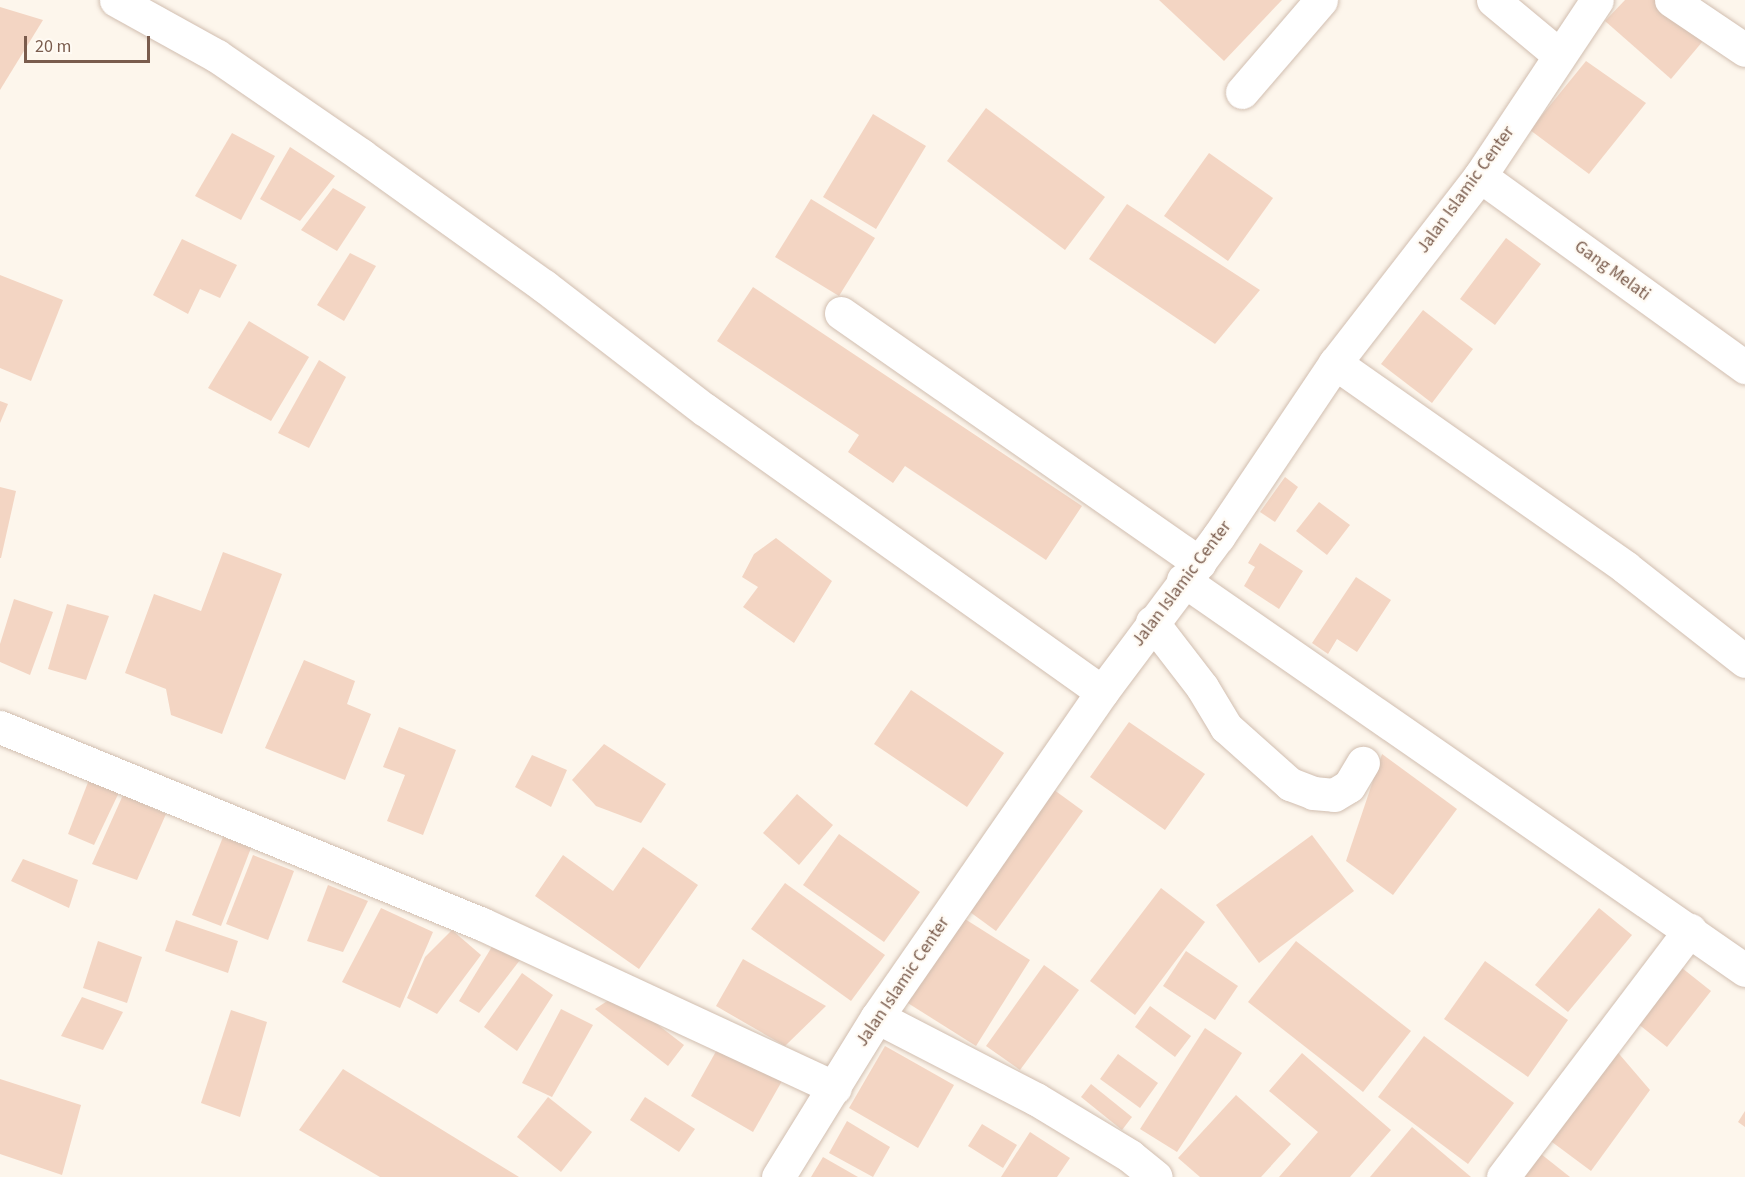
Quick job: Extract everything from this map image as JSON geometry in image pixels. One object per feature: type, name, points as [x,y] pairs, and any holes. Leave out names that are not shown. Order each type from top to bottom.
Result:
[{"type":"street","points":[[116,0],[217,56],[361,155],[544,286],[704,409],[1102,692]]},
{"type":"street","points":[[1242,92],[1321,0]]},
{"type":"street","points":[[1494,0],[1559,55]]},
{"type":"street","name":"Jalan Islamic Center","points":[[778,1177],[877,1017],[1102,692],[1191,571],[1335,363],[1480,176],[1597,0]]},
{"type":"street","points":[[1671,0],[1745,50]]},
{"type":"street","name":"Gang Melati","points":[[1480,176],[1745,366]]},
{"type":"street","points":[[841,313],[1191,571],[1745,970]]},
{"type":"street","points":[[1335,363],[1625,567],[1745,661]]},
{"type":"street","points":[[1152,622],[1202,687],[1226,727],[1290,784],[1313,793],[1334,795],[1348,786],[1363,763]]},
{"type":"street","points":[[0,727],[482,924],[835,1088]]},
{"type":"street","points":[[1503,1177],[1690,930]]},
{"type":"street","points":[[877,1017],[1036,1099],[1130,1156],[1156,1177]]},
{"type":"building","points":[[1159,0],[1282,0],[1224,61]]},
{"type":"building","points":[[1625,0],[1660,0],[1708,35],[1671,79],[1605,21]]},
{"type":"building","points":[[0,7],[43,20],[0,90]]},
{"type":"building","points":[[1586,61],[1646,103],[1589,174],[1530,130]]},
{"type":"building","points":[[986,108],[1105,197],[1065,250],[947,161]]},
{"type":"building","points":[[873,114],[926,146],[876,229],[823,197]]},
{"type":"building","points":[[232,133],[275,156],[241,220],[195,196]]},
{"type":"building","points":[[290,147],[335,176],[300,221],[260,199]]},
{"type":"building","points":[[1209,153],[1273,198],[1228,261],[1164,216]]},
{"type":"building","points":[[333,188],[366,207],[337,251],[301,230]]},
{"type":"building","points":[[811,199],[875,238],[839,296],[775,257]]},
{"type":"building","points":[[1127,204],[1260,290],[1215,344],[1089,259]]},
{"type":"building","points":[[1506,238],[1541,264],[1495,325],[1460,299]]},
{"type":"building","points":[[182,239],[237,265],[220,298],[200,289],[188,314],[153,295]]},
{"type":"building","points":[[350,253],[376,266],[344,321],[317,305]]},
{"type":"building","points":[[0,275],[63,300],[31,381],[0,368]]},
{"type":"building","points":[[753,287],[1082,506],[1046,560],[905,466],[893,483],[848,452],[859,435],[717,341]]},
{"type":"building","points":[[1423,310],[1473,349],[1432,403],[1381,364]]},
{"type":"building","points":[[249,321],[309,357],[271,421],[208,388]]},
{"type":"building","points":[[319,360],[346,377],[309,448],[278,433]]},
{"type":"building","points":[[0,401],[8,404],[0,423]]},
{"type":"building","points":[[1285,477],[1298,487],[1275,522],[1260,512]]},
{"type":"building","points":[[0,487],[16,491],[1,558],[0,558]]},
{"type":"building","points":[[1319,502],[1350,525],[1327,555],[1296,531]]},
{"type":"building","points":[[776,538],[832,581],[794,643],[743,607],[758,587],[742,577],[754,554]]},
{"type":"building","points":[[1260,543],[1303,571],[1279,609],[1244,586],[1255,567],[1248,563]]},
{"type":"building","points":[[223,552],[282,574],[222,734],[171,715],[166,689],[125,673],[154,594],[201,611]]},
{"type":"building","points":[[1356,577],[1391,600],[1357,652],[1337,639],[1328,654],[1312,643]]},
{"type":"building","points":[[14,599],[53,612],[30,675],[0,662],[0,644]]},
{"type":"building","points":[[67,604],[109,616],[86,680],[48,669]]},
{"type":"building","points":[[304,660],[355,681],[347,704],[371,714],[345,780],[265,748]]},
{"type":"building","points":[[911,690],[1004,753],[967,807],[874,744]]},
{"type":"building","points":[[1129,722],[1205,774],[1165,830],[1090,777]]},
{"type":"building","points":[[399,727],[456,750],[423,835],[387,821],[405,775],[383,767]]},
{"type":"building","points":[[604,744],[666,784],[641,823],[596,806],[572,780]]},
{"type":"building","points":[[1382,754],[1457,809],[1393,895],[1346,861]]},
{"type":"building","points":[[532,755],[567,770],[551,807],[515,787]]},
{"type":"building","points":[[92,772],[123,784],[94,845],[68,834]]},
{"type":"building","points":[[1046,784],[1083,811],[996,931],[959,904]]},
{"type":"building","points":[[797,794],[833,825],[799,865],[763,833]]},
{"type":"building","points":[[123,795],[166,814],[137,880],[92,864]]},
{"type":"building","points":[[839,834],[920,892],[884,942],[803,885]]},
{"type":"building","points":[[1312,835],[1354,891],[1259,963],[1216,905]]},
{"type":"building","points":[[223,837],[251,848],[221,926],[192,915]]},
{"type":"building","points":[[643,847],[698,885],[639,969],[535,896],[563,855],[613,891]]},
{"type":"building","points":[[253,855],[294,871],[268,940],[226,924]]},
{"type":"building","points":[[23,859],[78,880],[69,908],[11,881]]},
{"type":"building","points":[[785,883],[885,955],[851,1001],[751,929]]},
{"type":"building","points":[[328,885],[368,901],[343,952],[307,941]]},
{"type":"building","points":[[1161,888],[1205,922],[1135,1015],[1090,981]]},
{"type":"building","points":[[381,908],[433,932],[400,1008],[342,982]]},
{"type":"building","points":[[1599,908],[1632,935],[1568,1012],[1535,985]]},
{"type":"building","points":[[957,914],[1030,960],[976,1046],[903,1000]]},
{"type":"building","points":[[176,920],[238,941],[228,973],[165,951]]},
{"type":"building","points":[[452,930],[481,955],[437,1014],[407,998],[425,957]]},
{"type":"building","points":[[98,941],[142,957],[127,1003],[83,988]]},
{"type":"building","points":[[1296,941],[1411,1031],[1363,1092],[1248,1002]]},
{"type":"building","points":[[493,945],[520,960],[479,1013],[459,1001]]},
{"type":"building","points":[[1186,951],[1238,986],[1215,1020],[1163,986]]},
{"type":"building","points":[[743,959],[826,1006],[785,1046],[716,1006]]},
{"type":"building","points":[[1485,961],[1568,1020],[1528,1077],[1444,1019]]},
{"type":"building","points":[[1044,965],[1079,990],[1020,1070],[986,1046]]},
{"type":"building","points":[[1682,968],[1711,991],[1667,1047],[1637,1023]]},
{"type":"building","points":[[522,973],[553,995],[517,1051],[484,1027]]},
{"type":"building","points":[[618,994],[684,1045],[668,1066],[595,1009]]},
{"type":"building","points":[[82,997],[123,1012],[103,1050],[61,1036]]},
{"type":"building","points":[[1150,1006],[1191,1036],[1175,1057],[1135,1027]]},
{"type":"building","points":[[561,1009],[593,1025],[552,1097],[522,1083]]},
{"type":"building","points":[[231,1010],[267,1022],[240,1117],[201,1103]]},
{"type":"building","points":[[1205,1028],[1242,1053],[1177,1152],[1140,1129]]},
{"type":"building","points":[[1424,1036],[1514,1103],[1468,1164],[1378,1097]]},
{"type":"building","points":[[719,1046],[782,1081],[753,1132],[691,1096]]},
{"type":"building","points":[[885,1046],[954,1085],[918,1148],[849,1108]]},
{"type":"building","points":[[1614,1048],[1650,1090],[1591,1171],[1548,1139]]},
{"type":"building","points":[[1302,1053],[1391,1130],[1350,1177],[1279,1177],[1318,1132],[1269,1091]]},
{"type":"building","points":[[1118,1054],[1158,1083],[1140,1108],[1100,1079]]},
{"type":"building","points":[[343,1069],[519,1177],[380,1177],[299,1130]]},
{"type":"building","points":[[0,1079],[81,1105],[62,1175],[0,1154]]},
{"type":"building","points":[[1091,1084],[1132,1117],[1122,1130],[1081,1097]]},
{"type":"building","points":[[1236,1095],[1291,1144],[1261,1177],[1200,1177],[1178,1158]]},
{"type":"building","points":[[548,1097],[592,1132],[561,1172],[517,1137]]},
{"type":"building","points":[[645,1097],[695,1129],[679,1152],[630,1120]]},
{"type":"building","points":[[1745,1111],[1745,1127],[1738,1122]]},
{"type":"building","points":[[847,1121],[890,1147],[873,1177],[829,1153]]},
{"type":"building","points":[[982,1124],[1017,1145],[1003,1168],[968,1146]]},
{"type":"building","points":[[1412,1127],[1471,1177],[1370,1177]]},
{"type":"building","points":[[1030,1132],[1070,1158],[1057,1177],[1001,1177]]},
{"type":"building","points":[[1541,1154],[1570,1177],[1522,1177]]},
{"type":"building","points":[[823,1157],[858,1177],[811,1177]]}]
